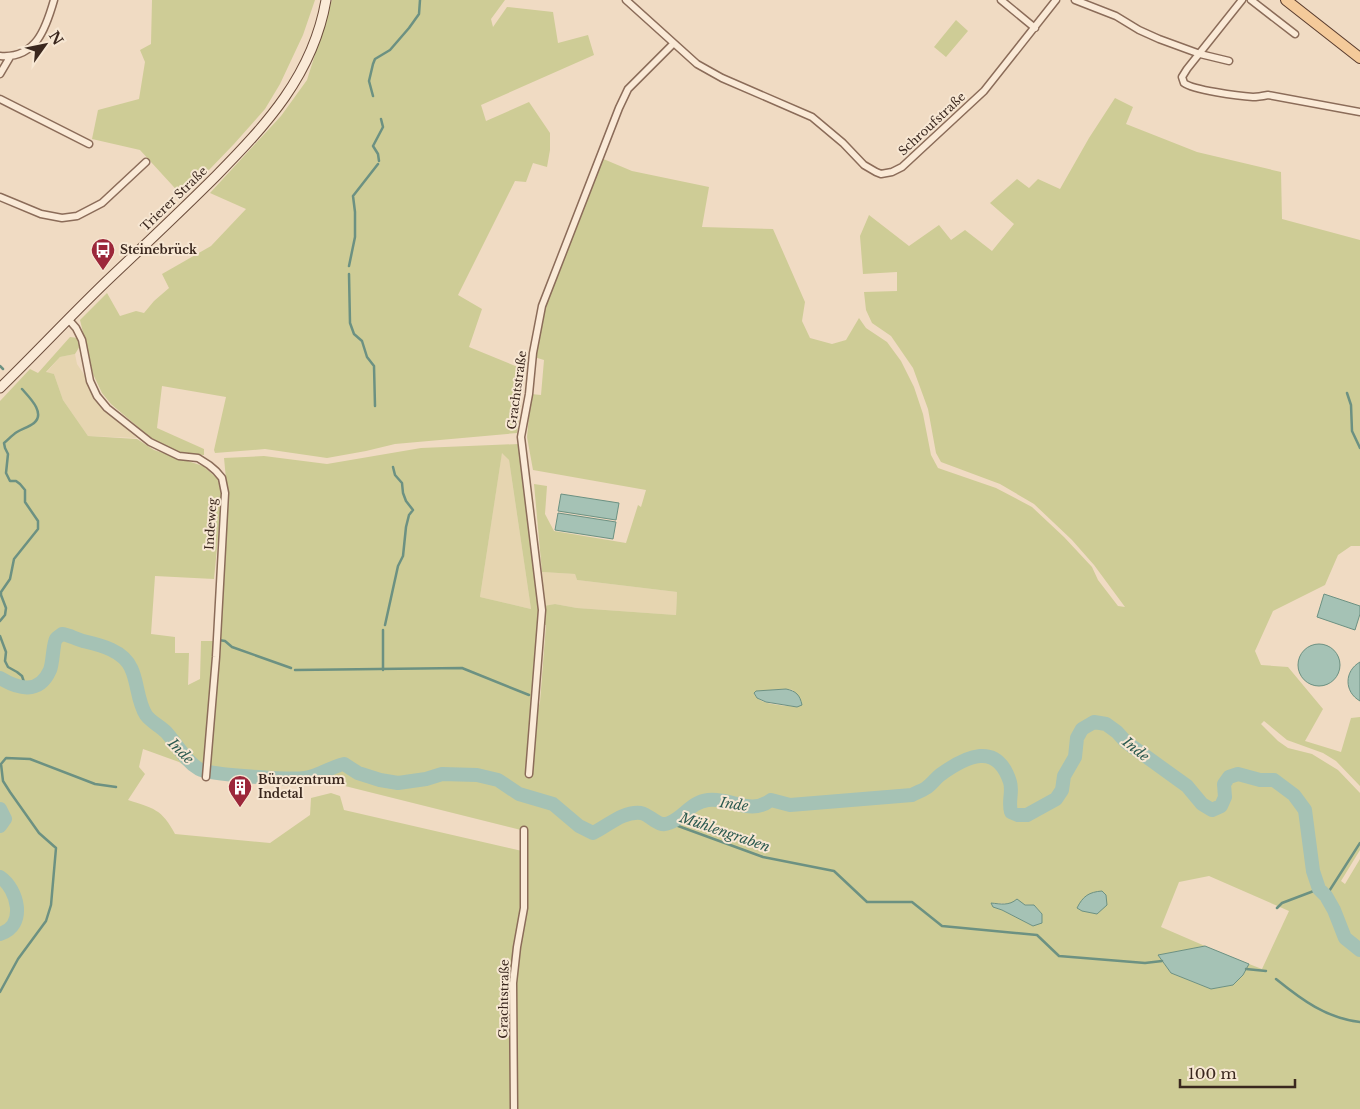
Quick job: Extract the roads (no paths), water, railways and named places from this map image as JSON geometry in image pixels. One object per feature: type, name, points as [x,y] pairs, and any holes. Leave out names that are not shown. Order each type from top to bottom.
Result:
[{"type":"main road","name":"Trierer Straße","points":[[0,388],[110,278],[195,197],[275,113],[290,92],[313,44],[326,0]]},
{"type":"main road","points":[[1286,0],[1360,58]]},
{"type":"street","points":[[0,56],[10,57],[31,47],[41,36],[48,22],[54,0]]},
{"type":"street","name":"Schroufstraße","points":[[626,0],[697,64],[722,78],[812,117],[843,143],[864,166],[882,174],[902,167],[964,111],[984,91],[1056,0]]},
{"type":"street","points":[[1001,0],[1035,28]]},
{"type":"street","points":[[1075,0],[1116,16],[1159,39],[1200,54],[1230,61]]},
{"type":"street","points":[[1242,0],[1182,77],[1184,83],[1188,86],[1253,97],[1268,95],[1360,112]]},
{"type":"street","points":[[1251,0],[1295,34]]},
{"type":"street","name":"Grachtstraße","points":[[529,774],[542,610],[521,437],[529,394],[536,335],[542,306],[618,108],[628,89],[673,44]]},
{"type":"street","points":[[0,74],[10,57]]},
{"type":"street","points":[[0,99],[89,144]]},
{"type":"street","points":[[0,197],[41,214],[62,218],[77,216],[102,203],[146,162]]},
{"type":"street","name":"Indeweg","points":[[69,320],[76,328],[82,340],[90,381],[97,396],[107,408],[150,442],[179,456],[198,458],[216,471],[222,478],[224,494],[216,657],[206,777]]},
{"type":"street","name":"Grachtstraße","points":[[514,1109],[513,983],[524,908],[524,830]]},
{"type":"waterway","points":[[373,96],[369,81],[375,59],[390,50],[409,28],[419,14],[420,0]]},
{"type":"waterway","points":[[379,161],[378,154],[373,146],[383,127],[381,119]]},
{"type":"waterway","points":[[349,266],[355,237],[353,196],[378,164]]},
{"type":"waterway","points":[[349,274],[350,323],[354,334],[362,341],[367,357],[374,366],[375,406]]},
{"type":"waterway","points":[[0,366],[3,369]]},
{"type":"waterway","points":[[0,621],[5,615],[6,608],[1,592],[10,579],[14,559],[38,529],[38,521],[25,502],[25,490],[16,481],[10,481],[6,473],[8,454],[4,443],[15,433],[34,423],[38,415],[35,405],[22,389]]},
{"type":"waterway","points":[[1347,393],[1351,405],[1352,431],[1360,448]]},
{"type":"waterway","points":[[385,625],[398,566],[403,556],[406,527],[409,515],[413,510],[406,501],[402,483],[395,475],[393,467]]},
{"type":"waterway","points":[[383,630],[383,670]]},
{"type":"waterway","name":"Inde","points":[[0,678],[14,685],[28,688],[40,683],[50,670],[54,645],[56,639],[62,634],[110,649],[123,657],[133,673],[141,704],[146,715],[166,732],[185,757],[199,769],[233,775],[268,778],[305,778],[344,764],[358,773],[398,783],[426,779],[442,774],[477,775],[498,780],[519,794],[553,804],[579,826],[593,833],[621,817],[634,813],[645,814],[661,824],[669,823],[702,801],[708,800],[756,806],[771,800],[790,805],[912,795],[926,788],[940,775],[960,762],[980,756],[989,757],[997,761],[1004,769],[1011,786],[1011,812],[1018,815],[1027,815],[1056,799],[1062,790],[1064,776],[1075,757],[1077,738],[1082,729],[1094,722],[1106,724],[1126,742],[1187,786],[1202,804],[1212,810],[1221,806],[1225,797],[1224,784],[1229,777],[1238,774],[1260,780],[1274,780],[1294,795],[1305,810],[1313,871],[1319,889],[1326,896],[1334,910],[1345,938],[1360,950]]},
{"type":"waterway","points":[[0,636],[6,652],[5,661],[8,667],[22,676],[26,688]]},
{"type":"waterway","points":[[219,640],[225,641],[232,647],[291,668]]},
{"type":"waterway","points":[[295,670],[462,668],[529,695]]},
{"type":"waterway","points":[[0,992],[18,959],[46,921],[51,905],[56,848],[39,833],[10,792],[3,781],[1,764],[6,758],[30,759],[95,784],[116,787]]},
{"type":"waterway","name":"Inde","points":[[0,809],[5,819],[0,826]]},
{"type":"waterway","name":"Mühlengraben","points":[[670,823],[763,857],[834,871],[867,902],[912,902],[942,926],[1037,935],[1059,956],[1145,963],[1162,961]]},
{"type":"waterway","points":[[1326,896],[1360,843]]},
{"type":"waterway","name":"Inde","points":[[0,877],[11,890],[17,907],[17,916],[14,923],[8,930],[0,934]]},
{"type":"waterway","name":"Mühlengraben","points":[[1277,908],[1282,903],[1319,889]]},
{"type":"waterway","points":[[1246,969],[1266,971]]},
{"type":"waterway","points":[[1276,979],[1315,1007],[1336,1017],[1360,1022]]},
{"type":"place","name":"Steinebrück","points":[[103,271]]},
{"type":"place","name":"Bürozentrum Indetal","points":[[240,808]]}]
